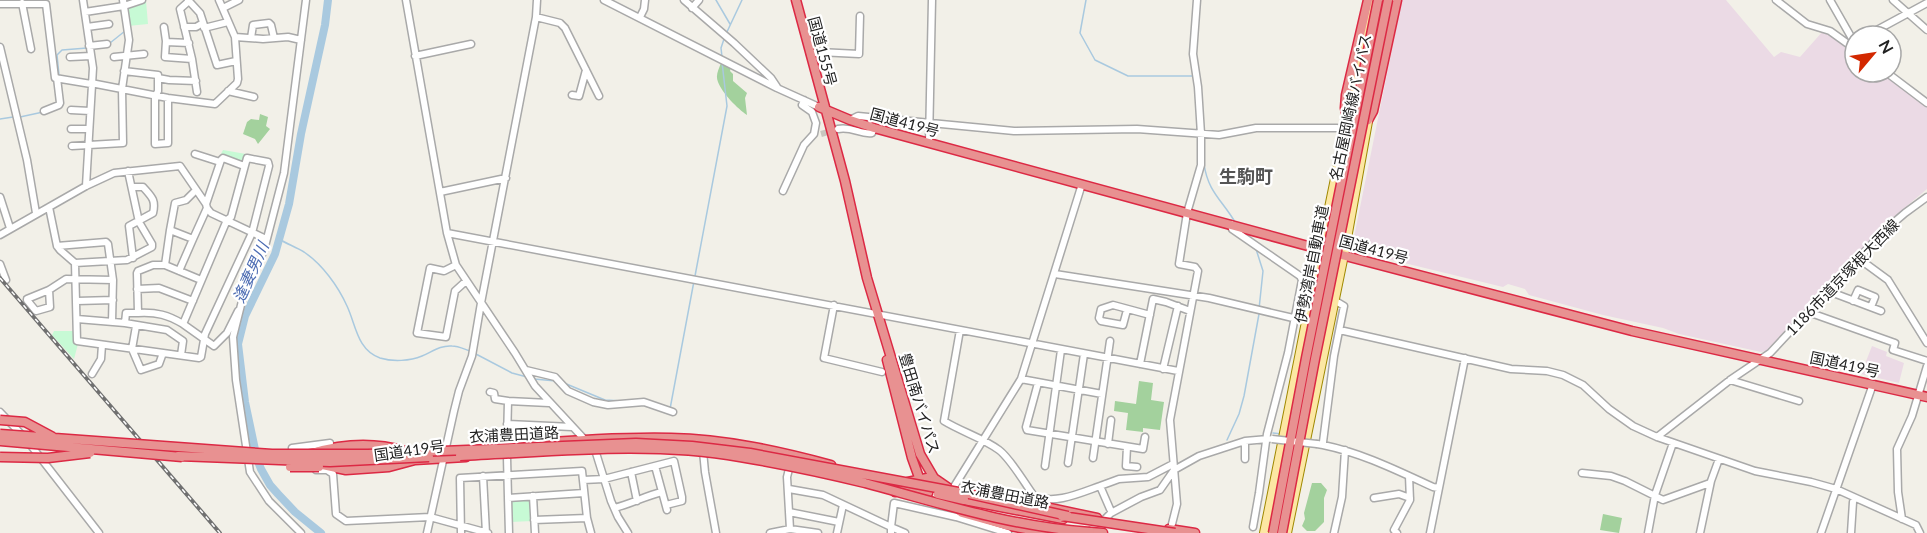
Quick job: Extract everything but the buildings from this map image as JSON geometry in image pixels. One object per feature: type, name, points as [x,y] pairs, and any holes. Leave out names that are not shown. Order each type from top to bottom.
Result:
[{"type":"highway","name":"国道155号","points":[[791,0],[822,108]]},
{"type":"highway","name":"国道155号","points":[[796,0],[822,108]]},
{"type":"highway","points":[[1347,117],[1346,95],[1368,0]]},
{"type":"highway","name":"伊勢湾岸自動車道","points":[[1273,533],[1376,0]]},
{"type":"highway","name":"伊勢湾岸自動車道","points":[[1282,533],[1315,359],[1390,0]]},
{"type":"highway","points":[[1368,120],[1373,111],[1397,0]]},
{"type":"highway","name":"国道419号","points":[[822,108],[874,128],[1632,331],[1927,397]]},
{"type":"highway","name":"豊田南バイパス","points":[[822,108],[919,479],[928,493],[939,503],[958,512],[1005,525],[1047,533]]},
{"type":"highway","name":"豊田南バイパス","points":[[876,313],[920,454],[936,480],[952,490],[1143,526],[1195,533]]},
{"type":"highway","name":"衣浦豊田道路","points":[[0,420],[25,422],[56,439]]},
{"type":"highway","name":"衣浦豊田道路","points":[[0,434],[180,452],[330,462],[628,449],[724,455],[855,481],[986,515],[1055,529],[1103,533]]},
{"type":"highway","name":"国道419号","points":[[180,452],[283,458],[346,470],[389,467],[406,461],[507,445],[668,438],[719,442],[792,454],[866,474],[908,482],[927,478],[936,480]]},
{"type":"highway","points":[[668,438],[681,445],[703,451],[753,447]]},
{"type":"highway","points":[[26,439],[125,448]]},
{"type":"highway","name":"衣浦豊田道路","points":[[0,441],[114,451],[335,455],[636,443],[722,449],[969,494],[1068,516],[1143,526]]},
{"type":"highway","name":"国道419号","points":[[283,458],[339,446],[389,447],[404,451],[507,457],[636,451],[703,451],[886,492],[913,487],[921,488],[928,493]]},
{"type":"highway","name":"衣浦豊田道路","points":[[180,452],[204,447],[404,451]]},
{"type":"highway","name":"衣浦豊田道路","points":[[0,457],[48,458],[114,451]]},
{"type":"highway","name":"衣浦豊田道路","points":[[180,452],[252,464],[303,467],[375,465],[406,461]]},
{"type":"highway","points":[[908,482],[915,475],[915,466]]},
{"type":"highway","name":"衣浦豊田道路","points":[[843,471],[1026,510],[1173,528]]},
{"type":"highway","name":"衣浦豊田道路","points":[[812,472],[1037,514],[1159,533]]},
{"type":"main road","name":"名古屋岡崎線バイパス","points":[[1264,533],[1319,249],[1347,117],[1376,0]]},
{"type":"main road","name":"名古屋岡崎線バイパス","points":[[1287,533],[1344,255],[1390,0]]},
{"type":"street","points":[[83,0],[93,68],[86,186]]},
{"type":"street","points":[[85,12],[142,0]]},
{"type":"street","points":[[57,78],[212,105],[238,79],[235,37],[219,0]]},
{"type":"street","points":[[223,8],[239,0]]},
{"type":"street","points":[[125,323],[126,313],[152,312],[170,316],[214,346],[227,333],[264,250],[284,173],[306,0]]},
{"type":"street","points":[[406,0],[414,56],[447,232],[456,265],[535,386],[596,453],[614,508],[628,533]]},
{"type":"street","points":[[428,533],[454,411],[472,356],[536,17],[537,0]]},
{"type":"street","points":[[604,0],[777,88],[822,108]]},
{"type":"street","points":[[640,17],[645,0]]},
{"type":"street","points":[[684,0],[732,41],[771,78],[777,88]]},
{"type":"street","points":[[692,8],[699,0]]},
{"type":"street","points":[[929,142],[932,0]]},
{"type":"street","points":[[1173,528],[1177,504],[1170,420],[1198,269],[1179,264],[1187,213],[1201,165],[1198,87],[1193,54],[1197,0]]},
{"type":"street","points":[[1776,0],[1807,24],[1830,31],[1843,39]]},
{"type":"street","points":[[1830,0],[1843,24]]},
{"type":"street","points":[[1893,0],[1927,30]]},
{"type":"street","points":[[197,92],[180,9],[188,1],[200,13],[217,64],[236,61]]},
{"type":"street","points":[[22,3],[31,49]]},
{"type":"street","points":[[72,146],[123,143],[122,89],[129,40],[123,3]]},
{"type":"street","points":[[1889,24],[1927,3]]},
{"type":"street","points":[[0,4],[46,4],[60,103],[44,111]]},
{"type":"street","points":[[810,54],[819,52],[859,54],[860,16]]},
{"type":"street","points":[[536,17],[560,23],[565,28],[599,96]]},
{"type":"street","points":[[184,27],[228,22]]},
{"type":"street","points":[[251,38],[253,25],[269,23],[274,38]]},
{"type":"street","points":[[87,27],[109,24]]},
{"type":"street","points":[[164,27],[165,57],[192,59]]},
{"type":"street","points":[[235,37],[288,37],[302,40]]},
{"type":"street","points":[[166,42],[189,44]]},
{"type":"street","points":[[89,46],[107,44]]},
{"type":"street","points":[[414,56],[471,44]]},
{"type":"street","points":[[0,47],[4,76],[27,160],[36,213]]},
{"type":"street","points":[[114,57],[144,54]]},
{"type":"street","points":[[70,57],[91,56]]},
{"type":"street","points":[[572,95],[579,96],[586,69]]},
{"type":"street","points":[[124,71],[158,75],[158,78],[169,80],[196,81]]},
{"type":"street","points":[[158,78],[155,97],[155,144],[168,143],[168,98]]},
{"type":"street","points":[[1902,84],[1927,103]]},
{"type":"street","points":[[228,91],[254,97]]},
{"type":"street","points":[[783,191],[804,145],[818,134],[812,112],[802,105],[804,100]]},
{"type":"street","points":[[71,110],[90,111]]},
{"type":"street","points":[[850,120],[858,116],[1014,131],[1137,129],[1219,135],[1256,128],[1337,128]]},
{"type":"street","points":[[838,129],[849,128],[869,134],[874,128]]},
{"type":"street","points":[[71,129],[89,129]]},
{"type":"street","points":[[195,154],[220,162]]},
{"type":"street","points":[[179,271],[206,206],[220,162],[224,158],[244,166]]},
{"type":"street","points":[[49,207],[57,246],[75,263],[77,341],[199,358],[205,334],[252,232],[270,166],[268,162],[247,158],[231,217],[227,220],[183,324]]},
{"type":"street","points":[[0,235],[36,213],[114,173],[180,166],[211,213],[266,240]]},
{"type":"street","points":[[75,263],[133,258],[152,247],[139,222],[128,171]]},
{"type":"street","points":[[440,192],[506,178]]},
{"type":"street","points":[[952,490],[1021,379],[1082,184]]},
{"type":"street","points":[[132,187],[143,188],[154,199],[155,204],[153,213],[129,226],[133,258]]},
{"type":"street","points":[[165,265],[175,203],[186,200],[196,190]]},
{"type":"street","points":[[0,197],[10,228]]},
{"type":"street","name":"1186市道京塚根大西線","points":[[1657,437],[1730,380],[1770,353],[1893,223],[1927,197]]},
{"type":"street","points":[[1231,224],[1232,229],[1300,276],[1302,280],[1253,526]]},
{"type":"street","points":[[170,230],[192,239]]},
{"type":"street","points":[[447,232],[1178,371]]},
{"type":"street","points":[[57,246],[106,242],[108,244],[113,280],[112,322]]},
{"type":"street","points":[[1858,258],[1888,280],[1927,343]]},
{"type":"street","points":[[0,264],[6,280]]},
{"type":"street","points":[[138,313],[136,273],[138,271],[153,265],[165,265],[201,280]]},
{"type":"street","points":[[456,265],[444,271],[430,268],[417,333],[446,337],[455,291],[466,282]]},
{"type":"street","points":[[1055,274],[1193,296],[1293,318]]},
{"type":"street","points":[[49,290],[66,279],[113,280]]},
{"type":"street","points":[[137,290],[159,288],[193,301]]},
{"type":"street","points":[[1853,301],[1858,290],[1875,297],[1871,307]]},
{"type":"street","points":[[1828,291],[1881,311]]},
{"type":"street","points":[[1140,364],[1153,299],[1190,311]]},
{"type":"street","points":[[77,301],[113,300]]},
{"type":"street","points":[[1320,445],[1344,306],[1334,300]]},
{"type":"street","points":[[834,305],[824,358],[882,372]]},
{"type":"street","points":[[1127,310],[1124,325],[1101,321],[1099,318],[1101,309],[1113,305],[1149,315]]},
{"type":"street","points":[[1164,369],[1178,306]]},
{"type":"street","points":[[240,307],[233,337],[244,446],[250,472],[269,501],[301,533]]},
{"type":"street","points":[[1808,312],[1895,343],[1893,350],[1927,361]]},
{"type":"street","points":[[77,320],[125,323],[167,330],[183,341],[182,355]]},
{"type":"street","points":[[136,326],[132,349],[141,370],[159,364],[163,353]]},
{"type":"street","points":[[960,330],[944,421],[983,440],[1001,452],[1034,496],[1040,498],[1074,496],[1119,478],[1148,477],[1208,452],[1245,441],[1269,439],[1345,450],[1380,462],[1438,488]]},
{"type":"street","points":[[1344,331],[1511,369],[1547,371],[1563,375],[1583,385],[1609,409],[1633,426],[1657,437],[1755,471],[1836,489],[1916,525],[1920,533]]},
{"type":"street","points":[[221,339],[233,337]]},
{"type":"street","points":[[1093,458],[1110,341]]},
{"type":"street","points":[[92,374],[101,359],[102,345]]},
{"type":"street","points":[[1045,466],[1061,350]]},
{"type":"street","points":[[1288,353],[1300,353]]},
{"type":"street","points":[[1068,462],[1084,354]]},
{"type":"street","points":[[1324,354],[1334,356]]},
{"type":"street","points":[[1430,533],[1465,358]]},
{"type":"street","points":[[1902,519],[1898,492],[1897,449],[1912,416],[1927,366]]},
{"type":"street","points":[[526,370],[555,377],[568,391],[593,402],[608,405],[644,402],[674,412]]},
{"type":"street","points":[[1021,379],[1102,394]]},
{"type":"street","points":[[1730,380],[1799,401]]},
{"type":"street","points":[[1038,383],[1027,430],[1143,449],[1145,437]]},
{"type":"street","points":[[1821,533],[1873,384]]},
{"type":"street","points":[[490,392],[494,393],[495,399],[549,403]]},
{"type":"street","points":[[507,441],[508,401]]},
{"type":"street","points":[[446,410],[454,411]]},
{"type":"street","points":[[0,412],[26,439],[99,533]]},
{"type":"street","points":[[1108,444],[1111,420]]},
{"type":"street","points":[[507,424],[572,428]]},
{"type":"street","points":[[1245,441],[1245,459]]},
{"type":"street","points":[[293,453],[292,448],[330,443]]},
{"type":"street","points":[[1646,532],[1655,496],[1673,443]]},
{"type":"street","points":[[1127,447],[1126,466],[1137,467]]},
{"type":"street","points":[[1334,533],[1342,497],[1345,450]]},
{"type":"street","points":[[703,451],[716,533]]},
{"type":"street","points":[[507,457],[509,533]]},
{"type":"street","points":[[1700,533],[1710,483],[1719,459]]},
{"type":"street","points":[[583,480],[604,479],[674,461],[681,501],[666,508],[655,466]]},
{"type":"street","points":[[294,462],[295,469],[331,471],[336,514],[346,521],[430,517],[461,530],[486,533],[483,476]]},
{"type":"street","points":[[1105,519],[1111,513],[1141,497],[1160,490],[1173,467]]},
{"type":"street","points":[[789,469],[787,477],[790,529]]},
{"type":"street","points":[[461,530],[460,478],[582,471],[587,518],[591,533]]},
{"type":"street","points":[[631,472],[637,501]]},
{"type":"street","points":[[1582,473],[1611,476],[1663,500],[1710,483]]},
{"type":"street","points":[[1397,533],[1394,531],[1410,498],[1409,476]]},
{"type":"street","points":[[1100,486],[1110,509]]},
{"type":"street","points":[[789,489],[823,495],[891,530],[905,533]]},
{"type":"street","points":[[614,508],[662,492]]},
{"type":"street","points":[[508,498],[584,493]]},
{"type":"street","points":[[1374,498],[1399,494],[1410,498]]},
{"type":"street","points":[[533,496],[535,533]]},
{"type":"street","points":[[1851,533],[1853,502]]},
{"type":"street","points":[[891,530],[894,503],[956,517],[1008,533]]},
{"type":"street","points":[[837,533],[843,505]]},
{"type":"street","points":[[789,512],[839,522]]},
{"type":"street","points":[[534,520],[587,518]]},
{"type":"street","points":[[770,533],[790,529],[818,533]]},
{"type":"shaded area","points":[[1402,0],[1726,0],[1774,57],[1781,52],[1800,57],[1823,31],[1828,32],[1843,43],[1843,84],[1898,84],[1927,105],[1927,189],[1889,221],[1766,351],[1761,352],[1679,334],[1663,328],[1603,315],[1529,295],[1525,289],[1508,284],[1503,287],[1355,251],[1353,242]]},
{"type":"shaded area","points":[[1872,346],[1887,352],[1886,356],[1904,363],[1899,383],[1861,374]]},
{"type":"green space","points":[[146,1],[148,24],[128,26],[126,7]]},
{"type":"green space","points":[[721,63],[731,67],[733,81],[747,93],[745,98],[747,115],[731,100],[718,82]]},
{"type":"green space","points":[[260,114],[268,117],[266,126],[270,129],[258,144],[255,139],[243,134],[247,122],[251,119],[259,120]]},
{"type":"green space","points":[[223,150],[246,154],[243,162],[221,154]]},
{"type":"green space","points":[[54,331],[74,331],[74,344],[78,344],[74,359],[52,335]]},
{"type":"green space","points":[[1139,381],[1153,383],[1151,400],[1164,402],[1160,430],[1143,428],[1143,432],[1126,430],[1128,413],[1114,411],[1115,401],[1136,404]]},
{"type":"green space","points":[[1312,483],[1321,483],[1327,490],[1324,498],[1324,522],[1315,531],[1307,531],[1302,526]]},
{"type":"green space","points":[[530,499],[532,521],[511,522],[510,500]]},
{"type":"green space","points":[[1603,514],[1622,518],[1619,533],[1600,530]]},
{"type":"waterway","name":"逢妻男川","points":[[321,533],[295,512],[278,494],[261,469],[245,402],[238,344],[245,316],[275,254],[289,204],[328,0]]},
{"type":"waterway","points":[[716,0],[730,24]]},
{"type":"waterway","points":[[726,34],[742,0]]},
{"type":"waterway","points":[[1086,0],[1080,33],[1095,60],[1128,76],[1194,76]]},
{"type":"waterway","points":[[110,43],[125,31]]},
{"type":"waterway","points":[[722,57],[721,48],[724,39]]},
{"type":"waterway","points":[[59,75],[57,55],[62,50],[87,48]]},
{"type":"waterway","points":[[695,276],[727,106],[722,62]]},
{"type":"waterway","points":[[20,117],[43,112]]},
{"type":"waterway","points":[[0,119],[13,117]]},
{"type":"waterway","points":[[1204,164],[1212,189],[1235,222]]},
{"type":"waterway","points":[[279,239],[304,252],[329,276],[343,298],[358,336],[372,354],[380,358],[401,360],[417,358],[448,346],[470,351]]},
{"type":"waterway","points":[[1256,249],[1263,271],[1259,309]]},
{"type":"waterway","points":[[670,409],[694,281]]},
{"type":"waterway","points":[[1227,440],[1239,414],[1244,396],[1259,314]]},
{"type":"waterway","points":[[474,353],[512,373],[527,377]]},
{"type":"waterway","points":[[534,379],[556,381]]},
{"type":"waterway","points":[[564,383],[605,400],[622,401]]},
{"type":"waterway","points":[[1273,433],[1282,434]]},
{"type":"tunnel","points":[[821,134],[835,130]]},
{"type":"tunnel","points":[[125,448],[179,452]]},
{"type":"railway","points":[[0,278],[220,533]]},
{"type":"district","name":"生駒町","points":[[1246,176]]}]
